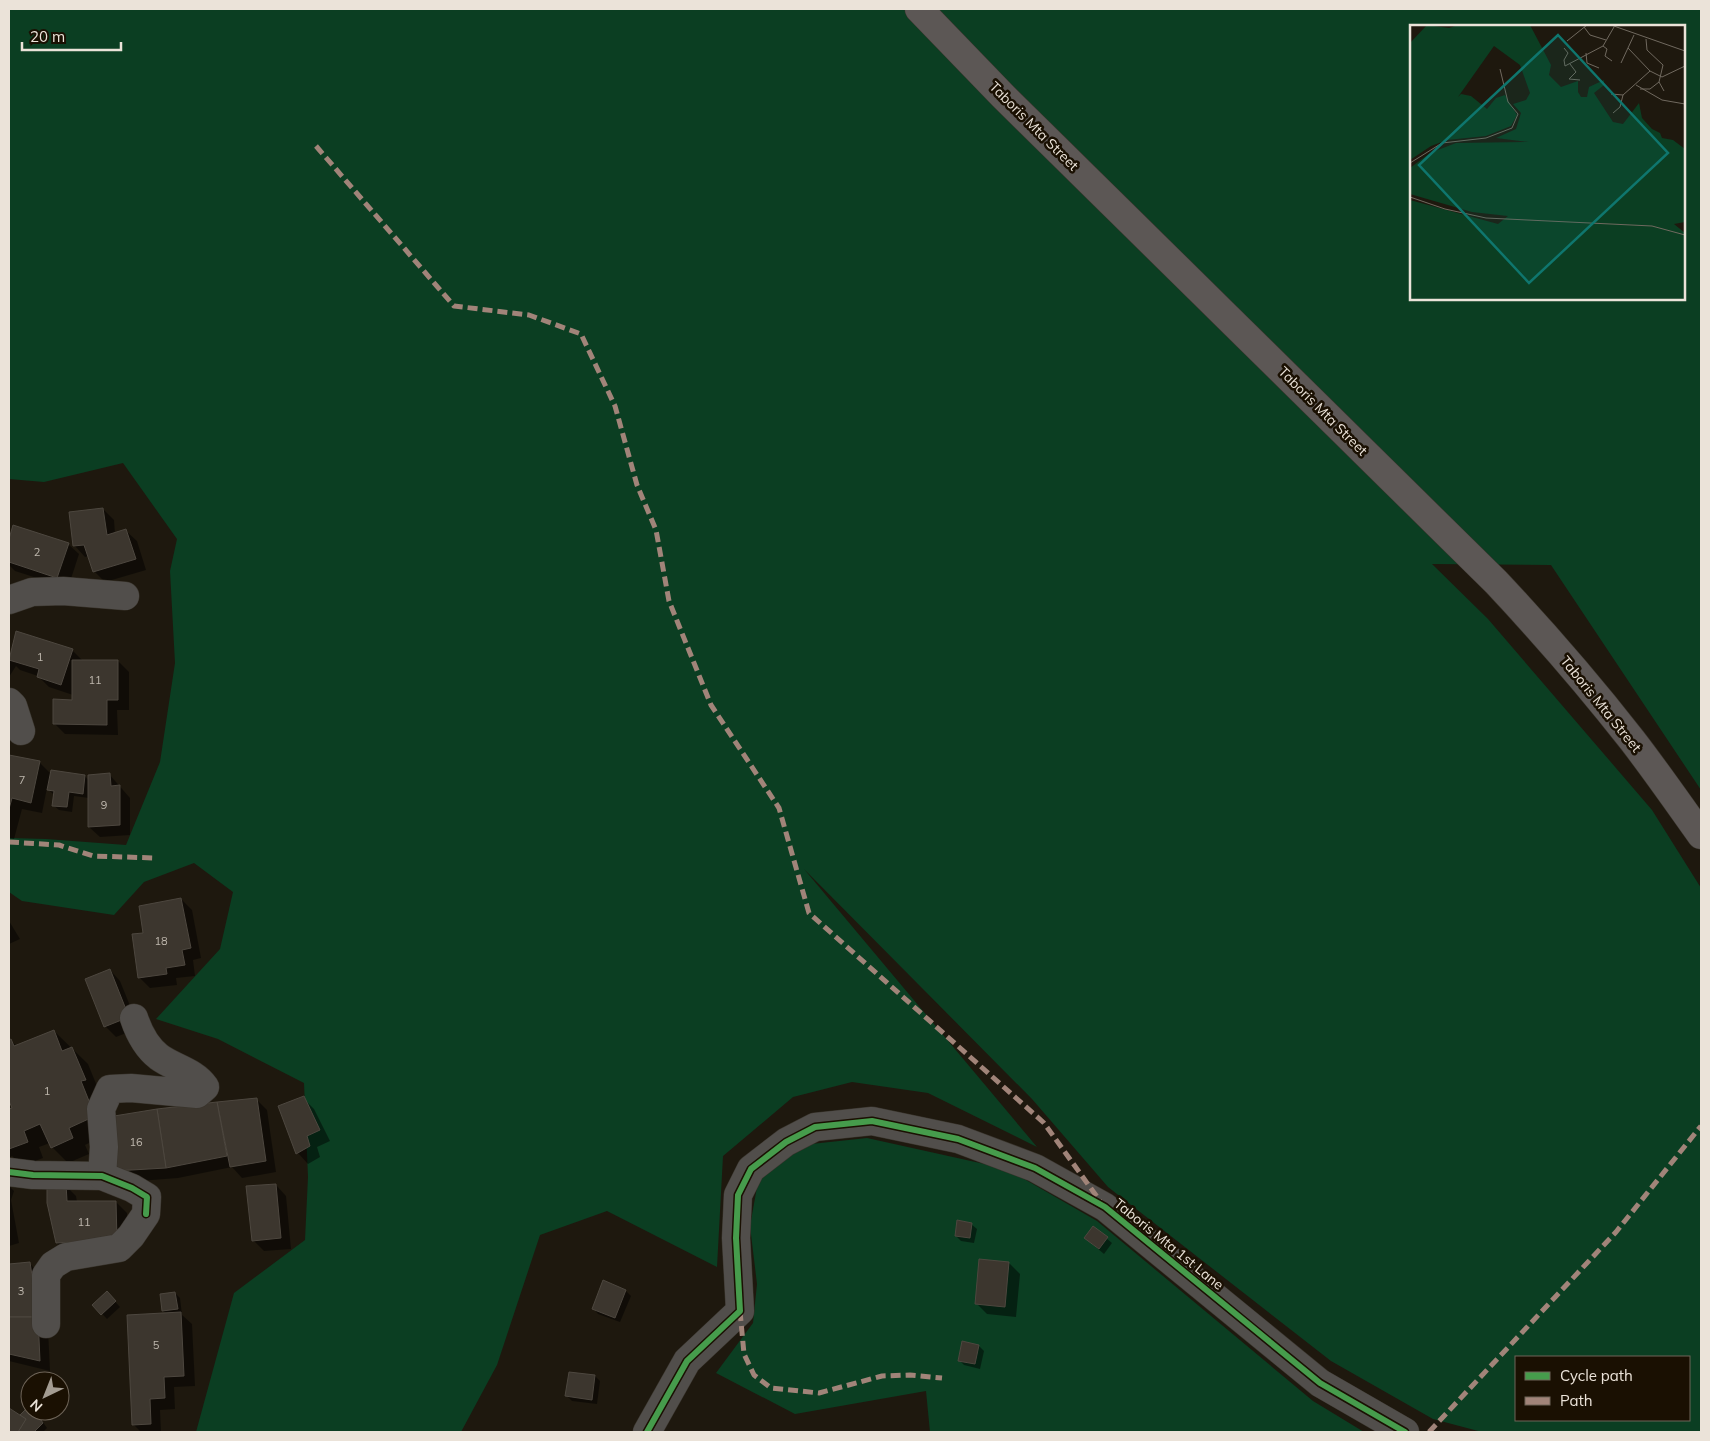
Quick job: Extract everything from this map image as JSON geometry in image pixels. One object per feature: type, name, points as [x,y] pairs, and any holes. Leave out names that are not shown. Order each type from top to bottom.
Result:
[{"type":"main road","name":"Taboris Mta Street","points":[[919,9],[1003,96],[1496,582],[1588,685],[1701,835]]},
{"type":"street","points":[[9,600],[32,592],[63,590],[125,596]]},
{"type":"street","points":[[9,702],[13,706],[21,731]]},
{"type":"street","points":[[102,1176],[104,1147],[101,1109],[110,1088],[197,1094],[205,1087],[200,1080],[159,1057],[140,1035],[134,1018]]},
{"type":"street","name":"Taboris Mta 1st Lane","points":[[647,1432],[687,1361],[740,1311],[736,1238],[738,1195],[751,1169],[786,1142],[815,1127],[872,1120],[967,1142],[1035,1168],[1105,1207],[1320,1383],[1405,1432]]},
{"type":"street","points":[[9,1172],[34,1175],[102,1176],[132,1188],[147,1197],[146,1214],[131,1236],[119,1248],[66,1257],[54,1265],[46,1275],[46,1324]]},
{"type":"green space","points":[[9,9],[1701,9],[1701,790],[1551,565],[1432,564],[1488,619],[1652,810],[1701,888],[1701,1432],[1482,1432],[1433,1419],[1331,1361],[1108,1187],[1032,1099],[804,869],[1037,1147],[928,1093],[852,1082],[793,1097],[723,1156],[717,1267],[607,1211],[540,1235],[497,1365],[461,1432],[196,1432],[234,1293],[305,1240],[308,1177],[304,1083],[218,1039],[156,1019],[220,949],[233,892],[194,863],[144,882],[114,915],[22,901],[9,892],[9,838],[126,845],[160,762],[175,663],[170,571],[177,539],[123,463],[44,482],[9,479]]},
{"type":"green space","points":[[867,1138],[1007,1169],[1097,1221],[1313,1401],[1364,1432],[930,1432],[926,1391],[795,1414],[716,1373],[753,1323],[757,1284],[750,1226],[761,1165],[802,1145]]},
{"type":"building","points":[[103,508],[107,535],[126,529],[136,559],[93,572],[84,545],[73,546],[69,512]]},
{"type":"building","points":[[13,525],[69,543],[57,578],[9,562],[9,539]]},
{"type":"building","points":[[16,631],[73,649],[61,685],[37,677],[39,669],[9,660]]},
{"type":"building","points":[[72,660],[118,660],[118,700],[107,700],[107,725],[53,724],[53,699],[72,700]]},
{"type":"building","points":[[9,755],[40,761],[31,803],[12,798],[9,809]]},
{"type":"building","points":[[51,770],[85,775],[83,794],[69,792],[67,807],[52,806],[54,791],[47,790]]},
{"type":"building","points":[[110,773],[111,786],[120,785],[120,825],[88,827],[88,775]]},
{"type":"building","points":[[181,898],[191,948],[182,950],[185,965],[166,968],[167,974],[138,978],[132,934],[143,933],[139,906]]},
{"type":"building","points":[[110,969],[129,1017],[104,1027],[85,979]]},
{"type":"building","points":[[54,1030],[62,1051],[72,1047],[86,1080],[81,1081],[95,1116],[69,1128],[73,1138],[51,1148],[40,1124],[24,1131],[28,1142],[9,1149],[9,1109],[12,1108],[9,1101],[9,1040],[11,1039],[14,1046]]},
{"type":"building","points":[[304,1096],[320,1130],[307,1136],[310,1146],[296,1154],[278,1106]]},
{"type":"building","points":[[257,1098],[266,1161],[230,1167],[217,1102]]},
{"type":"building","points":[[217,1102],[227,1156],[166,1168],[157,1109]]},
{"type":"building","points":[[157,1109],[166,1168],[114,1171],[108,1117]]},
{"type":"building","points":[[66,1184],[67,1201],[116,1201],[117,1240],[56,1243],[47,1203],[47,1185]]},
{"type":"building","points":[[276,1184],[281,1238],[252,1241],[246,1186]]},
{"type":"building","points":[[957,1220],[972,1223],[970,1238],[955,1236]]},
{"type":"building","points":[[1093,1226],[1108,1237],[1099,1249],[1084,1238]]},
{"type":"building","points":[[979,1259],[1009,1262],[1005,1307],[975,1304]]},
{"type":"building","points":[[30,1262],[38,1317],[9,1317],[9,1264]]},
{"type":"building","points":[[603,1280],[626,1290],[615,1318],[592,1309]]},
{"type":"building","points":[[107,1291],[116,1301],[101,1315],[92,1305]]},
{"type":"building","points":[[175,1292],[178,1309],[162,1311],[160,1294]]},
{"type":"building","points":[[181,1312],[184,1376],[164,1377],[165,1398],[150,1399],[151,1424],[132,1425],[127,1315]]},
{"type":"building","points":[[9,1317],[38,1317],[40,1361],[9,1354]]},
{"type":"building","points":[[962,1341],[979,1345],[975,1364],[958,1361]]},
{"type":"building","points":[[569,1372],[595,1375],[592,1400],[565,1396]]},
{"type":"building","points":[[9,1408],[20,1415],[20,1421],[25,1421],[18,1432],[9,1432]]},
{"type":"building","points":[[25,1421],[42,1421],[43,1423],[34,1432],[18,1432]]},
{"type":"marked path","points":[[316,146],[454,306],[529,315],[581,334],[615,406],[637,485],[656,530],[669,601],[711,705],[779,808],[809,913],[1044,1123],[1100,1201]]},
{"type":"marked path","points":[[9,842],[59,845],[93,856],[155,858]]},
{"type":"marked path","points":[[1429,1432],[1616,1232],[1701,1126]]},
{"type":"marked path","points":[[740,1311],[744,1354],[754,1375],[771,1388],[819,1393],[882,1376],[910,1375],[942,1378]]},
{"type":"cycle path","points":[[647,1432],[687,1361],[740,1311],[736,1238],[738,1195],[751,1169],[786,1142],[815,1127],[872,1121],[958,1139],[1035,1168],[1105,1207],[1320,1383],[1405,1432]]},
{"type":"cycle path","points":[[9,1172],[33,1175],[102,1176],[132,1188],[147,1197],[146,1214]]}]
